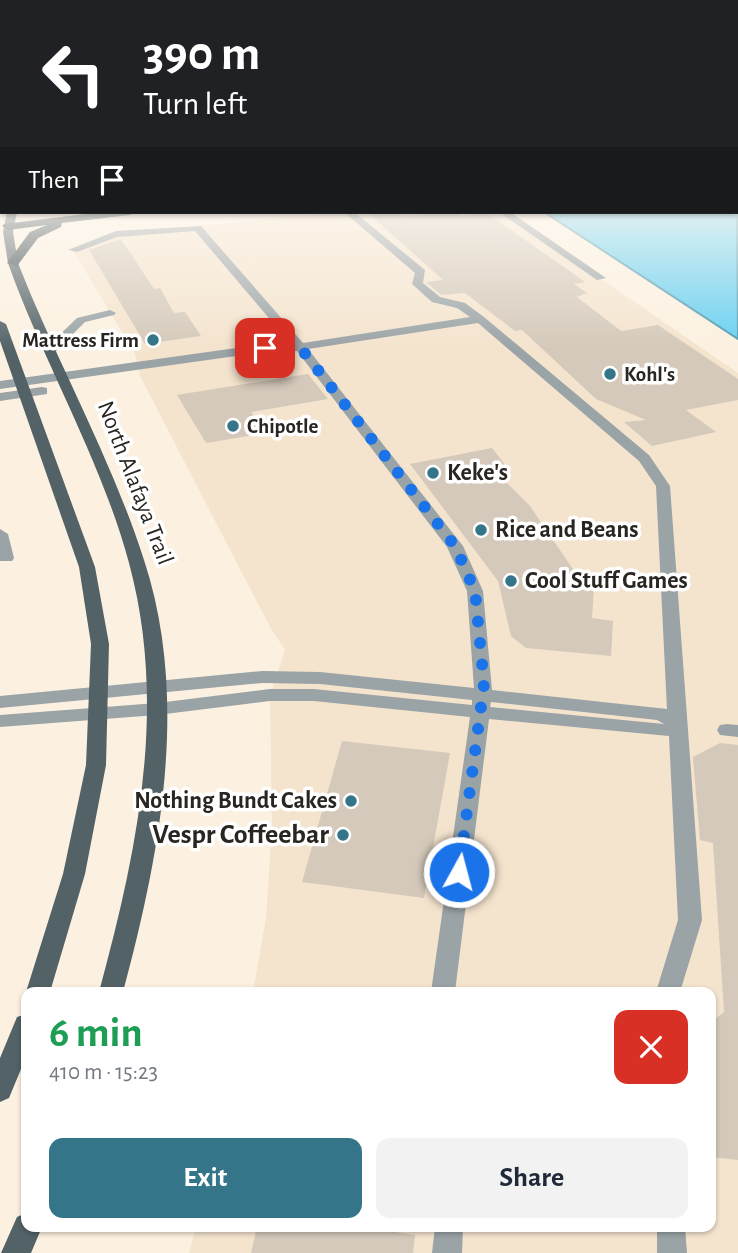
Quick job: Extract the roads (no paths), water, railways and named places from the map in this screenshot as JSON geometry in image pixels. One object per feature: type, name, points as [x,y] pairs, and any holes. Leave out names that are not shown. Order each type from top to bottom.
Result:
[{"type":"highway","points":[[13,263],[34,235],[40,232]]},
{"type":"main road","name":"North Alafaya Trail","points":[[8,232],[13,263],[137,562],[153,643],[157,698],[152,816],[131,918],[112,987]]},
{"type":"main road","points":[[0,324],[87,567],[100,644],[101,702],[96,765],[74,874],[40,987]]},
{"type":"main road","points":[[0,1090],[21,1038]]},
{"type":"main road","points":[[16,1253],[25,1232]]},
{"type":"street","points":[[73,250],[116,234],[137,232]]},
{"type":"street","points":[[202,232],[300,347],[455,546],[475,591],[484,684],[444,987]]},
{"type":"street","points":[[374,232],[421,272],[417,284],[436,300],[461,305],[480,319],[644,458],[663,486],[680,725],[690,920],[670,987]]},
{"type":"street","points":[[533,232],[601,278]]},
{"type":"street","points":[[50,350],[81,320],[110,313]]},
{"type":"street","points":[[0,384],[24,387],[63,383],[269,356],[300,347],[480,319]]},
{"type":"street","points":[[0,397],[24,387]]},
{"type":"street","points":[[0,534],[6,558]]},
{"type":"street","points":[[0,702],[101,702],[303,695],[481,704],[663,731],[680,725]]},
{"type":"street","points":[[0,721],[101,702]]},
{"type":"street","points":[[447,1253],[449,1232]]},
{"type":"street","points":[[671,1232],[672,1253]]},
{"type":"water","points":[[575,232],[737,232],[738,339]]},
{"type":"place","name":"Mattress Firm","points":[[153,340]]},
{"type":"place","name":"Kohl's","points":[[610,374]]},
{"type":"place","name":"Chipotle","points":[[233,426]]},
{"type":"place","name":"Keke's","points":[[433,473]]},
{"type":"place","name":"Rice and Beans","points":[[481,530]]},
{"type":"place","name":"Cool Stuff Games","points":[[511,581]]},
{"type":"place","name":"Nothing Bundt Cakes","points":[[351,801]]},
{"type":"place","name":"Vespr Coffeebar","points":[[343,835]]}]
